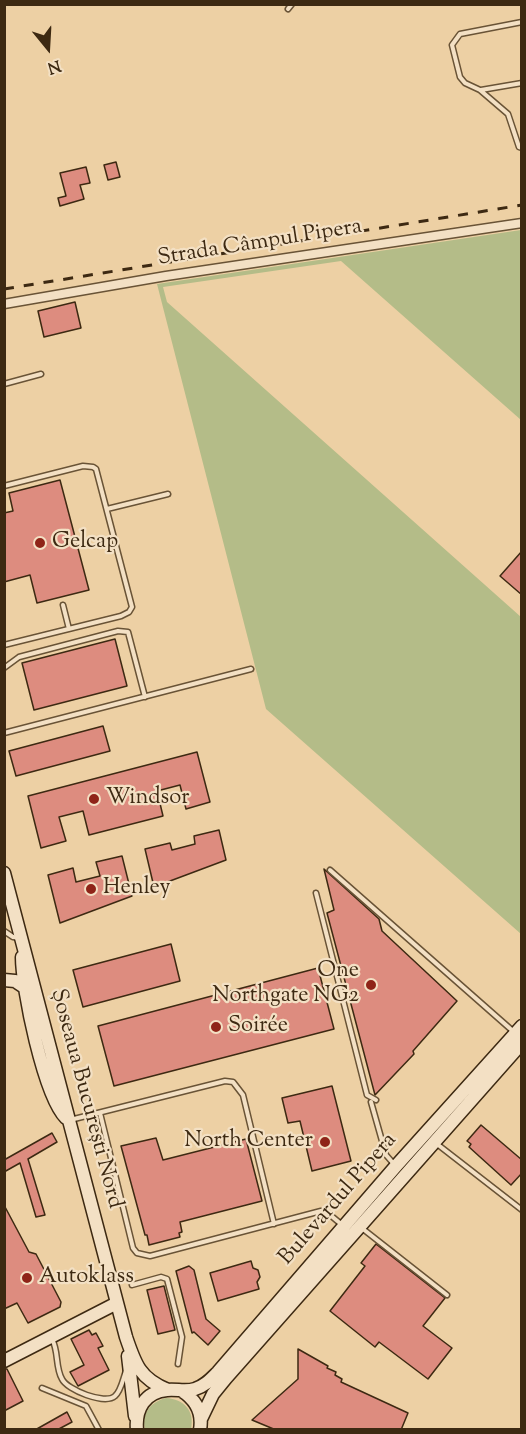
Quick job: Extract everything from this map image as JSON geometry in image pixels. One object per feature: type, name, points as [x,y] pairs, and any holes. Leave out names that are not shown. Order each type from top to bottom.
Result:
[{"type":"main road","name":"Șoseaua București Nord","points":[[4,873],[21,938],[24,962],[40,1007],[126,1337],[139,1370],[155,1385],[168,1389]]},
{"type":"main road","points":[[24,962],[23,986],[47,1082],[58,1108],[69,1120]]},
{"type":"main road","points":[[4,979],[15,981],[23,986],[40,1007]]},
{"type":"main road","name":"Bulevardul Pipera","points":[[201,1426],[209,1401],[226,1378],[435,1142],[520,1034]]},
{"type":"main road","name":"Bulevardul Pipera","points":[[168,1389],[193,1390],[208,1382],[396,1166],[520,1034]]},
{"type":"main road","points":[[4,1361],[117,1303]]},
{"type":"main road","name":"Șoseaua București Nord","points":[[126,1337],[136,1425]]},
{"type":"main road","points":[[136,1425],[143,1402],[158,1391],[168,1389]]},
{"type":"main road","name":"Bulevardul Pipera","points":[[182,1391],[195,1403],[201,1426]]},
{"type":"street","name":"Strada Câmpul Pipera","points":[[4,304],[166,276],[522,223]]},
{"type":"street","points":[[4,979],[13,974],[24,962]]},
{"type":"lane","points":[[288,9],[292,4]]},
{"type":"lane","points":[[522,22],[460,34],[452,45],[460,77],[480,90],[508,114],[519,147],[522,148]]},
{"type":"lane","points":[[480,90],[522,83]]},
{"type":"lane","points":[[4,384],[41,374]]},
{"type":"lane","points":[[4,486],[88,466],[93,467],[97,471],[131,610],[121,616],[4,645]]},
{"type":"lane","points":[[107,509],[168,494]]},
{"type":"lane","points":[[63,605],[69,629]]},
{"type":"lane","points":[[4,668],[19,657],[118,631],[128,632],[145,697]]},
{"type":"lane","points":[[4,734],[251,669]]},
{"type":"lane","points":[[330,870],[520,1034]]},
{"type":"lane","points":[[316,893],[367,1095],[374,1101],[386,1155],[396,1166]]},
{"type":"lane","points":[[4,931],[13,937],[21,938]]},
{"type":"lane","points":[[69,1120],[225,1081],[233,1082],[243,1095],[274,1224]]},
{"type":"lane","points":[[100,1113],[136,1253],[150,1256],[321,1211],[329,1214],[344,1227]]},
{"type":"lane","points":[[435,1142],[522,1210]]},
{"type":"lane","points":[[360,1227],[447,1295]]},
{"type":"lane","points":[[132,1285],[161,1277],[167,1279],[182,1337],[178,1364]]},
{"type":"lane","points":[[51,1337],[57,1348],[62,1380],[66,1385],[100,1400],[110,1400],[118,1393],[129,1362]]},
{"type":"lane","points":[[42,1388],[86,1406],[99,1430]]},
{"type":"green space","points":[[521,230],[521,420],[341,261],[163,287],[167,302],[521,617],[521,934],[266,709],[157,284]]},
{"type":"green space","points":[[166,1398],[178,1401],[187,1407],[191,1417],[191,1429],[145,1429],[144,1418],[148,1409],[156,1402]]},
{"type":"building","points":[[116,162],[120,177],[108,180],[104,165]]},
{"type":"building","points":[[86,167],[90,183],[80,185],[84,199],[60,206],[58,198],[66,196],[60,173]]},
{"type":"building","points":[[75,302],[81,328],[44,337],[38,311]]},
{"type":"building","name":"Gelcap","points":[[60,480],[89,590],[37,603],[30,575],[4,582],[4,513],[13,511],[9,493]]},
{"type":"building","points":[[522,551],[522,595],[500,576]]},
{"type":"building","points":[[115,639],[127,686],[34,710],[22,663]]},
{"type":"building","points":[[103,726],[110,751],[16,776],[9,751]]},
{"type":"building","name":"Windsor","points":[[197,752],[210,802],[186,809],[180,785],[157,791],[163,816],[89,835],[83,811],[59,817],[66,841],[41,848],[28,796]]},
{"type":"building","points":[[219,830],[226,860],[154,887],[145,849],[170,843],[172,850],[195,844],[194,836]]},
{"type":"building","name":"Henley","points":[[122,856],[132,896],[60,923],[48,875],[73,868],[76,882],[100,876],[96,862]]},
{"type":"building","name":"One Northgate NG2","points":[[324,869],[379,919],[382,931],[457,1001],[413,1051],[414,1054],[375,1095],[327,913],[334,910]]},
{"type":"building","points":[[171,944],[180,981],[83,1007],[73,970]]},
{"type":"building","name":"Soirée","points":[[318,968],[334,1029],[114,1086],[98,1026]]},
{"type":"building","name":"North Center","points":[[332,1086],[351,1161],[312,1171],[300,1121],[288,1123],[282,1098]]},
{"type":"building","points":[[481,1125],[522,1160],[522,1173],[511,1185],[469,1147],[471,1144],[467,1141]]},
{"type":"building","points":[[52,1133],[57,1142],[28,1159],[45,1215],[36,1217],[20,1163],[4,1172],[4,1160]]},
{"type":"building","points":[[156,1138],[163,1160],[246,1139],[262,1201],[180,1222],[182,1232],[179,1233],[180,1237],[149,1245],[121,1146]]},
{"type":"building","name":"Autoklass","points":[[4,1205],[29,1252],[36,1254],[61,1302],[60,1307],[28,1323],[17,1303],[4,1309]]},
{"type":"building","points":[[376,1244],[445,1298],[423,1326],[452,1348],[428,1379],[379,1342],[375,1347],[330,1311],[365,1266],[361,1263]]},
{"type":"building","points":[[251,1261],[260,1277],[257,1282],[259,1289],[218,1301],[210,1273]]},
{"type":"building","points":[[189,1266],[194,1270],[206,1319],[220,1331],[208,1345],[194,1332],[192,1333],[176,1271]]},
{"type":"building","points":[[164,1286],[175,1330],[158,1334],[147,1290]]},
{"type":"building","points":[[89,1330],[92,1335],[96,1333],[103,1346],[98,1348],[109,1370],[78,1386],[70,1372],[84,1365],[71,1339]]},
{"type":"building","points":[[298,1349],[336,1372],[335,1375],[342,1379],[341,1382],[408,1413],[401,1430],[276,1430],[252,1420],[298,1379]]},
{"type":"building","points":[[4,1369],[7,1369],[23,1401],[4,1411]]},
{"type":"building","points":[[67,1412],[72,1422],[57,1430],[35,1430]]},
{"type":"railway","points":[[4,289],[522,205]]},
{"type":"place","name":"Gelcap","points":[[40,543]]},
{"type":"place","name":"Windsor","points":[[94,799]]},
{"type":"place","name":"Henley","points":[[91,889]]},
{"type":"place","name":"One Northgate NG2","points":[[371,985]]},
{"type":"place","name":"Soirée","points":[[216,1027]]},
{"type":"place","name":"North Center","points":[[325,1142]]},
{"type":"place","name":"Autoklass","points":[[27,1278]]}]
